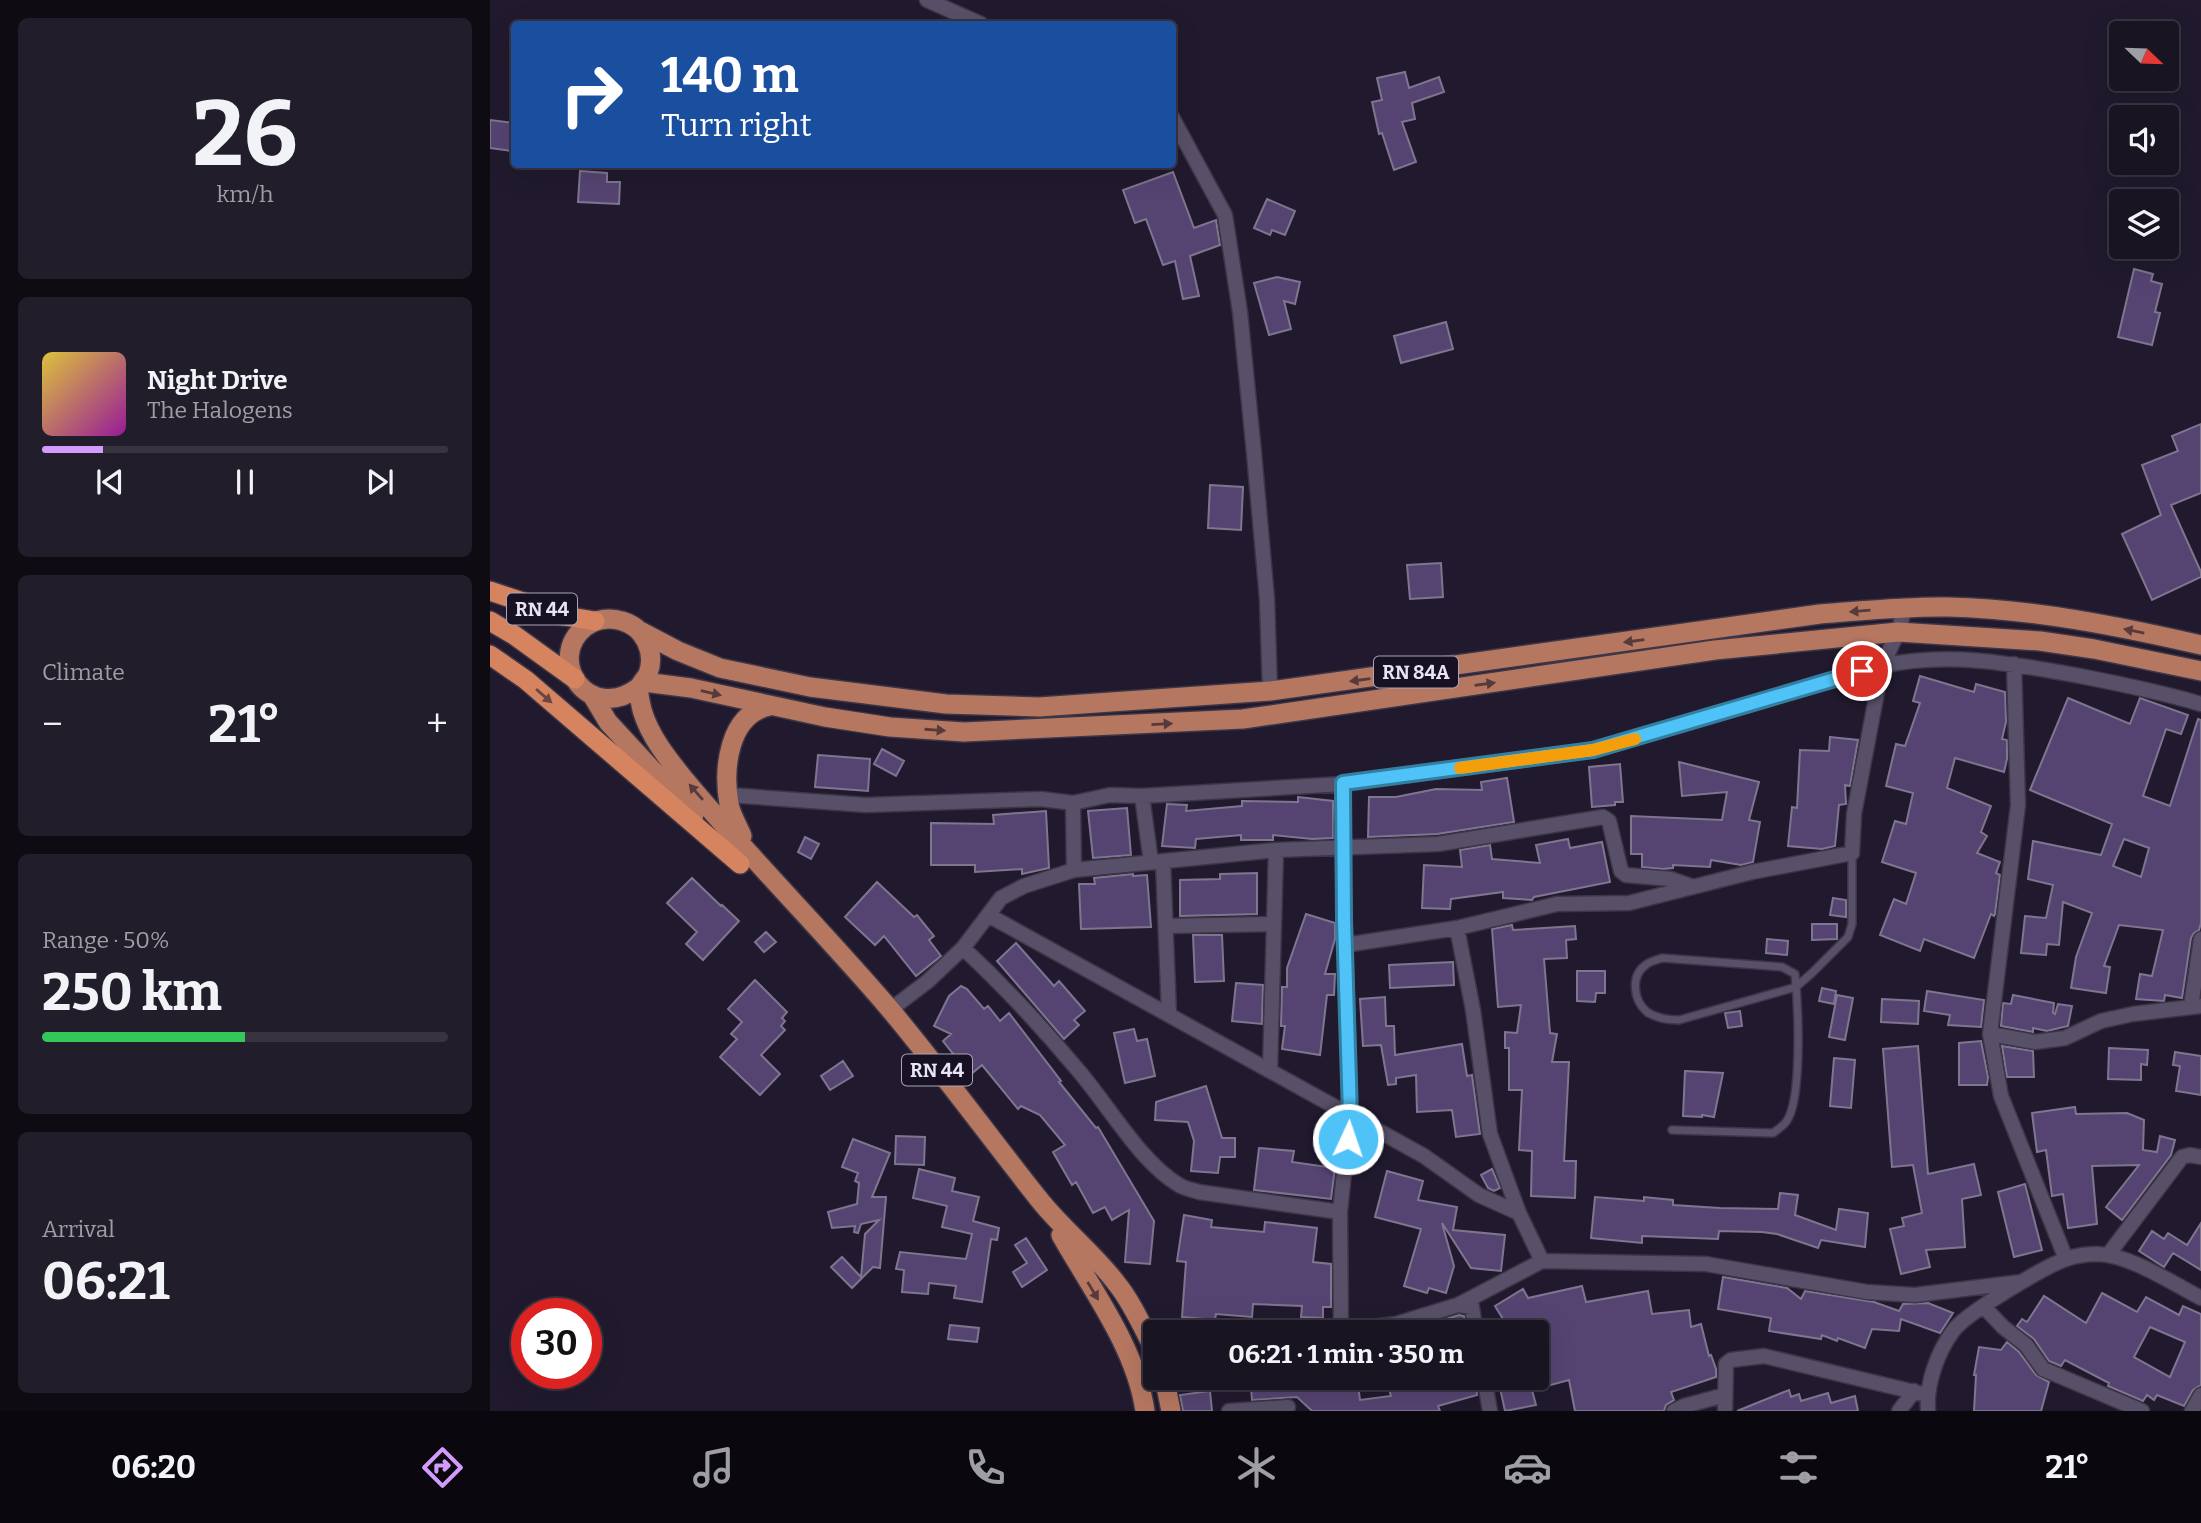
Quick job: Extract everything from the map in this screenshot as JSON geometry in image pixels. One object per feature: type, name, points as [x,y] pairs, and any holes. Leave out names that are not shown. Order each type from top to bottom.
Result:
[{"type":"highway","name":"RN 44","points":[[490,591],[565,616],[595,621]]},
{"type":"highway","name":"RN 44","points":[[490,621],[575,679]]},
{"type":"highway","points":[[490,655],[526,680],[745,858]]},
{"type":"main road","name":"RN 84A","points":[[638,630],[720,668],[810,687],[946,704],[1039,707],[1270,691],[1820,614],[1905,608],[1967,608],[2039,614],[2201,645]]},
{"type":"main road","points":[[618,619],[638,630],[645,639],[651,660],[641,685],[629,695],[604,699],[592,695],[575,679],[570,657],[572,646],[577,636],[595,621],[618,619]]},
{"type":"main road","name":"RN 84A","points":[[641,685],[691,688],[825,718],[890,727],[964,732],[1243,719],[1715,650],[1898,632],[2040,641],[2201,671]]},
{"type":"main road","name":"RN 44","points":[[641,685],[642,709],[662,751],[745,858]]},
{"type":"main road","name":"RN 44","points":[[592,695],[608,722],[824,934],[890,1010],[1047,1210],[1116,1283],[1143,1328]]},
{"type":"main road","points":[[745,858],[729,806],[729,755],[739,728],[751,712],[770,706]]},
{"type":"main road","name":"RN 44","points":[[1047,1210],[1093,1292],[1111,1318],[1131,1358],[1142,1391],[1145,1411]]},
{"type":"main road","points":[[1167,1390],[1171,1411]]},
{"type":"street","points":[[927,0],[974,21]]},
{"type":"street","points":[[1176,124],[1225,215],[1240,313],[1254,453],[1266,599],[1270,691]]},
{"type":"street","points":[[1345,945],[1457,928],[1557,904],[1629,903],[1752,872],[1852,853],[1854,814],[1875,692],[1882,666],[1898,632],[1905,608]]},
{"type":"street","points":[[729,795],[866,805],[1041,799],[1073,803],[1110,795],[1142,796],[1343,783],[1593,750],[1903,661],[1951,659],[2014,664],[2153,690],[2201,704]]},
{"type":"street","points":[[2014,664],[2018,805],[1990,1034],[2001,1096],[2066,1259]]},
{"type":"street","points":[[1341,1320],[1340,1212],[1350,1114],[1343,783]]},
{"type":"street","points":[[1142,796],[1157,862],[1166,926],[1169,1014]]},
{"type":"street","points":[[1073,803],[1074,870]]},
{"type":"street","points":[[890,1010],[928,981],[963,948],[1001,898],[1024,886],[1074,870],[1276,850],[1438,844],[1603,817],[1609,821],[1621,871],[1626,875],[1671,879],[1691,886]]},
{"type":"street","points":[[1270,1070],[1276,850]]},
{"type":"street","points":[[988,915],[1076,966],[1350,1114],[1437,1164],[1479,1195],[1519,1213]]},
{"type":"street","points":[[1166,926],[1274,924]]},
{"type":"street","points":[[1457,928],[1473,1010],[1490,1134],[1519,1213],[1542,1261]]},
{"type":"street","points":[[1990,1034],[2035,1042],[2065,1038],[2101,1021],[2196,1006],[2201,939]]},
{"type":"street","points":[[963,948],[1025,1009],[1085,1078],[1144,1153],[1180,1186],[1199,1192],[1340,1212]]},
{"type":"street","points":[[2108,1255],[2182,1157],[2201,1157]]},
{"type":"street","points":[[1899,1411],[1921,1393],[1940,1350],[1954,1328],[2021,1282],[2066,1259],[2094,1254],[2108,1255],[2128,1261],[2201,1297]]},
{"type":"street","points":[[1409,1320],[1458,1305],[1542,1261],[1706,1264],[1867,1292],[1915,1295],[2021,1282]]},
{"type":"street","points":[[1458,1305],[1472,1307],[1474,1320]]},
{"type":"street","points":[[1984,1307],[2026,1345],[2043,1369],[2142,1411]]},
{"type":"street","points":[[1725,1411],[1726,1364],[1731,1360],[1764,1356],[1921,1393]]},
{"type":"street","points":[[1487,1390],[1490,1411]]},
{"type":"street","points":[[1921,1393],[1928,1411]]},
{"type":"street","points":[[1674,1411],[1725,1395]]},
{"type":"street","points":[[2192,1411],[2201,1395]]},
{"type":"street","points":[[1229,1411],[1288,1406]]},
{"type":"lane","points":[[1672,1130],[1773,1133],[1787,1122],[1794,1100],[1799,1020],[1796,987],[1794,974],[1782,967],[1662,958],[1644,965],[1635,979],[1635,995],[1647,1012],[1665,1020],[1679,1020],[1796,987],[1848,937],[1852,923],[1852,853]]},
{"type":"building","points":[[1405,72],[1409,88],[1439,77],[1444,92],[1412,103],[1415,119],[1402,122],[1416,162],[1394,170],[1382,133],[1379,134],[1372,102],[1382,100],[1377,78]]},
{"type":"building","points":[[490,120],[511,123],[511,151],[490,148]]},
{"type":"building","points":[[580,171],[607,173],[607,182],[620,182],[619,204],[578,202]]},
{"type":"building","points":[[1173,172],[1194,228],[1216,220],[1220,245],[1190,256],[1199,296],[1183,299],[1175,261],[1163,265],[1146,219],[1135,223],[1123,190]]},
{"type":"building","points":[[1267,199],[1295,211],[1285,235],[1272,230],[1270,235],[1254,228]]},
{"type":"building","points":[[2134,269],[2153,274],[2151,281],[2162,284],[2155,312],[2160,313],[2152,345],[2118,337]]},
{"type":"building","points":[[1277,277],[1300,282],[1295,304],[1284,301],[1291,329],[1269,335],[1254,283]]},
{"type":"building","points":[[1446,322],[1453,349],[1401,363],[1394,336]]},
{"type":"building","points":[[2201,424],[2201,493],[2171,505],[2201,577],[2152,600],[2122,534],[2161,515],[2142,465],[2178,451],[2172,436]]},
{"type":"building","points":[[1210,485],[1243,487],[1241,530],[1208,528]]},
{"type":"building","points":[[1441,563],[1443,597],[1410,599],[1407,565]]},
{"type":"building","points":[[1920,676],[1974,692],[1976,684],[2005,692],[2006,722],[2002,739],[2007,740],[2007,759],[2004,772],[1955,758],[1947,788],[1991,806],[1981,832],[1987,836],[1977,853],[2000,862],[1996,873],[2000,875],[1995,914],[1991,914],[1974,958],[1924,939],[1920,951],[1880,935],[1894,899],[1906,904],[1916,873],[1882,862],[1895,821],[1906,824],[1913,793],[1886,786],[1896,744],[1905,746],[1920,703],[1913,701]]},
{"type":"building","points":[[2068,698],[2130,724],[2140,698],[2188,715],[2181,734],[2166,729],[2143,796],[2170,806],[2198,719],[2201,720],[2201,923],[2199,930],[2191,938],[2182,998],[2165,995],[2164,1001],[2136,999],[2140,974],[2152,976],[2163,930],[2119,925],[2104,966],[2110,967],[2106,993],[2071,988],[2076,957],[2092,913],[2063,902],[2059,945],[2047,944],[2046,955],[2021,953],[2025,916],[2046,918],[2053,885],[2028,879],[2033,841],[2101,855],[2112,824],[2030,790]],"holes":[[[2124,839],[2149,848],[2141,877],[2113,866]]]},
{"type":"building","points":[[1830,737],[1858,740],[1850,786],[1845,785],[1846,804],[1839,805],[1835,846],[1822,849],[1788,846],[1792,807],[1797,808],[1800,750],[1829,751]]},
{"type":"building","points":[[882,749],[904,761],[896,776],[874,764]]},
{"type":"building","points":[[818,755],[870,759],[868,791],[815,787]]},
{"type":"building","points":[[1679,762],[1759,782],[1749,820],[1760,822],[1753,862],[1741,865],[1711,860],[1710,867],[1673,865],[1673,868],[1662,869],[1642,867],[1642,854],[1631,854],[1631,816],[1722,820],[1727,792],[1682,796]]},
{"type":"building","points":[[1620,764],[1623,802],[1592,807],[1589,767]]},
{"type":"building","points":[[1507,778],[1514,822],[1437,834],[1368,837],[1369,797],[1396,797],[1436,789],[1482,790],[1481,782]]},
{"type":"building","points":[[1298,797],[1333,801],[1333,838],[1273,835],[1273,840],[1241,840],[1241,835],[1196,839],[1195,848],[1162,846],[1167,804],[1187,805],[1186,811],[1242,806],[1242,801],[1298,802]]},
{"type":"building","points":[[1127,808],[1131,855],[1093,858],[1088,811]]},
{"type":"building","points":[[1046,811],[1049,868],[1022,874],[1022,869],[975,872],[975,865],[931,865],[931,823],[994,824],[993,815]]},
{"type":"building","points":[[805,837],[819,844],[811,859],[798,852]]},
{"type":"building","points":[[1568,839],[1570,848],[1602,842],[1610,882],[1534,897],[1532,900],[1503,898],[1503,892],[1451,899],[1450,909],[1422,908],[1424,865],[1462,867],[1460,850],[1490,845],[1492,859],[1540,863],[1536,845]]},
{"type":"building","points":[[1257,873],[1257,914],[1180,916],[1180,880],[1220,879],[1220,874]]},
{"type":"building","points":[[1147,875],[1151,927],[1081,929],[1079,884],[1095,884],[1094,878]]},
{"type":"building","points":[[692,878],[739,921],[703,960],[686,944],[697,932],[667,903]]},
{"type":"building","points":[[877,882],[914,917],[917,915],[934,936],[929,940],[941,956],[916,976],[884,936],[875,945],[845,917]]},
{"type":"building","points":[[1833,898],[1846,900],[1846,917],[1830,915]]},
{"type":"building","points":[[1306,914],[1335,923],[1335,939],[1325,974],[1335,974],[1334,995],[1327,995],[1320,1055],[1282,1049],[1285,1026],[1281,1026],[1282,987],[1287,987],[1287,968]]},
{"type":"building","points":[[1812,924],[1837,924],[1837,939],[1812,940]]},
{"type":"building","points":[[1512,925],[1513,930],[1575,926],[1576,939],[1566,940],[1567,958],[1544,959],[1550,1033],[1557,1034],[1552,1062],[1569,1062],[1564,1161],[1576,1161],[1575,1198],[1531,1196],[1532,1151],[1519,1150],[1522,1090],[1509,1090],[1509,1048],[1505,1048],[1505,1032],[1517,1033],[1521,1005],[1498,1007],[1492,929]]},
{"type":"building","points":[[766,932],[776,942],[764,952],[755,942]]},
{"type":"building","points":[[1193,935],[1222,935],[1224,981],[1195,982]]},
{"type":"building","points":[[1767,939],[1788,941],[1787,955],[1766,953]]},
{"type":"building","points":[[1016,943],[1054,986],[1059,981],[1085,1011],[1074,1020],[1079,1025],[1064,1039],[997,961]]},
{"type":"building","points":[[1453,962],[1454,985],[1390,988],[1389,965]]},
{"type":"building","points":[[1577,971],[1605,971],[1605,993],[1596,993],[1595,1002],[1577,1001]]},
{"type":"building","points":[[755,980],[787,1012],[782,1018],[785,1021],[781,1026],[785,1030],[761,1055],[780,1074],[760,1095],[720,1057],[737,1039],[731,1034],[742,1022],[728,1009]]},
{"type":"building","points":[[1236,983],[1263,985],[1262,1024],[1232,1021]]},
{"type":"building","points":[[961,986],[967,989],[984,1009],[988,1006],[1000,1021],[1009,1013],[1061,1081],[1059,1082],[1096,1128],[1098,1127],[1154,1221],[1150,1264],[1125,1262],[1129,1210],[1112,1220],[1105,1207],[1093,1213],[1076,1182],[1072,1185],[1053,1152],[1065,1145],[1040,1115],[1021,1106],[1018,1109],[982,1065],[970,1075],[943,1041],[951,1034],[934,1026],[949,996]]},
{"type":"building","points":[[1822,988],[1836,991],[1834,1004],[1819,1001]]},
{"type":"building","points":[[1927,991],[1984,1000],[1981,1027],[1948,1025],[1950,1015],[1924,1011]]},
{"type":"building","points":[[1837,995],[1853,998],[1845,1040],[1829,1037]]},
{"type":"building","points":[[2013,995],[2054,1003],[2055,1014],[2058,1004],[2072,1006],[2068,1026],[2047,1031],[2033,1028],[2033,1032],[2001,1026],[2003,1003],[2011,1004]]},
{"type":"building","points":[[1385,997],[1386,1026],[1394,1026],[1395,1055],[1462,1044],[1467,1076],[1472,1075],[1480,1134],[1456,1137],[1452,1110],[1417,1112],[1416,1075],[1396,1078],[1396,1084],[1388,1085],[1381,1045],[1363,1046],[1360,999]]},
{"type":"building","points":[[1882,999],[1919,1001],[1918,1024],[1881,1022]]},
{"type":"building","points":[[1740,1011],[1742,1026],[1728,1028],[1725,1013]]},
{"type":"building","points":[[1134,1029],[1137,1041],[1147,1039],[1155,1076],[1125,1083],[1114,1033]]},
{"type":"building","points":[[1981,1041],[1987,1085],[1959,1085],[1959,1043]]},
{"type":"building","points":[[1918,1046],[1928,1174],[1974,1164],[1981,1195],[1962,1199],[1965,1247],[1926,1250],[1930,1267],[1901,1274],[1890,1229],[1904,1226],[1902,1218],[1922,1213],[1913,1165],[1892,1167],[1883,1049]]},
{"type":"building","points":[[2002,1046],[2033,1051],[2034,1077],[2007,1077]]},
{"type":"building","points":[[2109,1048],[2148,1050],[2147,1065],[2141,1064],[2141,1080],[2108,1079]]},
{"type":"building","points":[[2175,1052],[2201,1056],[2201,1095],[2176,1091],[2180,1066],[2173,1065]]},
{"type":"building","points":[[1834,1058],[1855,1060],[1851,1108],[1830,1106]]},
{"type":"building","points":[[843,1061],[853,1076],[830,1090],[821,1076]]},
{"type":"building","points":[[1685,1071],[1723,1073],[1714,1117],[1683,1116]]},
{"type":"building","points":[[1206,1086],[1222,1138],[1235,1138],[1235,1157],[1220,1157],[1218,1173],[1191,1171],[1194,1141],[1188,1122],[1155,1120],[1156,1102]]},
{"type":"building","points":[[2075,1107],[2076,1114],[2127,1113],[2144,1120],[2143,1150],[2157,1152],[2160,1136],[2175,1140],[2171,1155],[2122,1220],[2106,1207],[2139,1165],[2092,1166],[2097,1224],[2068,1228],[2063,1194],[2052,1196],[2046,1150],[2037,1152],[2032,1113]]},
{"type":"building","points":[[896,1136],[925,1137],[924,1165],[895,1164]]},
{"type":"building","points":[[853,1139],[890,1153],[872,1197],[886,1197],[880,1268],[873,1267],[852,1288],[831,1267],[842,1257],[861,1277],[865,1234],[879,1220],[861,1224],[858,1233],[854,1232],[855,1226],[832,1228],[828,1212],[857,1204],[859,1183],[855,1181],[858,1173],[842,1167]]},
{"type":"building","points":[[1259,1148],[1294,1151],[1292,1162],[1335,1168],[1331,1199],[1254,1190]]},
{"type":"building","points":[[919,1169],[955,1178],[952,1191],[979,1197],[973,1221],[999,1228],[997,1240],[991,1239],[982,1302],[954,1298],[956,1286],[929,1283],[928,1294],[902,1292],[904,1270],[896,1269],[900,1252],[966,1259],[972,1234],[942,1227],[947,1206],[913,1198]]},
{"type":"building","points":[[1492,1169],[1500,1188],[1494,1191],[1488,1188],[1481,1175]]},
{"type":"building","points":[[1387,1171],[1423,1181],[1418,1200],[1457,1207],[1453,1230],[1505,1235],[1501,1271],[1471,1268],[1442,1223],[1454,1266],[1446,1293],[1429,1288],[1427,1293],[1404,1286],[1421,1229],[1375,1217]]},
{"type":"building","points":[[2025,1184],[2042,1250],[2014,1257],[1998,1192]]},
{"type":"building","points":[[1780,1193],[1798,1195],[1795,1215],[1836,1230],[1839,1209],[1868,1213],[1865,1247],[1821,1240],[1818,1248],[1777,1234],[1762,1232],[1719,1231],[1718,1239],[1642,1236],[1642,1243],[1591,1238],[1595,1197],[1644,1201],[1644,1197],[1673,1200],[1673,1205],[1778,1209]]},
{"type":"building","points":[[1184,1215],[1212,1220],[1211,1227],[1264,1232],[1265,1222],[1317,1228],[1313,1262],[1331,1264],[1331,1307],[1323,1307],[1323,1318],[1301,1317],[1302,1306],[1253,1304],[1252,1317],[1216,1314],[1215,1320],[1182,1317],[1186,1262],[1177,1261]]},
{"type":"building","points":[[2201,1223],[2201,1270],[2173,1253],[2164,1267],[2139,1251],[2152,1231],[2164,1239],[2168,1233],[2187,1245]]},
{"type":"building","points":[[1026,1238],[1047,1270],[1022,1287],[1013,1272],[1027,1263],[1015,1245]]},
{"type":"building","points":[[1723,1277],[1787,1288],[1801,1299],[1805,1291],[1874,1302],[1899,1311],[1903,1304],[1928,1303],[1953,1313],[1940,1333],[1901,1319],[1899,1331],[1872,1329],[1865,1348],[1822,1335],[1821,1339],[1769,1331],[1771,1318],[1718,1309]]},
{"type":"building","points":[[1582,1286],[1586,1302],[1648,1291],[1652,1314],[1689,1310],[1691,1327],[1701,1324],[1709,1356],[1711,1355],[1716,1369],[1716,1377],[1671,1392],[1674,1400],[1666,1405],[1664,1411],[1575,1411],[1569,1380],[1549,1385],[1549,1320],[1504,1320],[1495,1306],[1523,1289],[1528,1298]]},
{"type":"building","points":[[2102,1293],[2137,1312],[2146,1297],[2179,1315],[2183,1306],[2201,1314],[2201,1385],[2193,1390],[2184,1406],[2157,1395],[2154,1400],[2147,1395],[2143,1401],[2108,1386],[2109,1383],[2065,1360],[2061,1366],[2049,1361],[2034,1339],[2017,1326],[2022,1319],[2027,1322],[2044,1296],[2086,1323]],"holes":[[[2150,1327],[2185,1342],[2170,1377],[2134,1357]]]},
{"type":"building","points":[[1459,1315],[1464,1316],[1464,1320],[1443,1320]]},
{"type":"building","points":[[950,1325],[979,1328],[977,1342],[948,1339]]},
{"type":"building","points":[[2007,1342],[2019,1352],[2036,1375],[2049,1382],[2041,1411],[1974,1411],[1974,1375],[1979,1347],[2001,1350]]},
{"type":"building","points":[[1251,1390],[1359,1390],[1360,1400],[1391,1396],[1389,1390],[1476,1390],[1477,1395],[1438,1406],[1440,1411],[1312,1411],[1297,1397],[1252,1400]]},
{"type":"building","points":[[1500,1390],[1532,1390],[1536,1405],[1505,1411]]},
{"type":"building","points":[[1789,1390],[1791,1397],[1799,1394],[1801,1401],[1828,1393],[1831,1403],[1855,1396],[1858,1411],[1737,1411]]},
{"type":"building","points":[[1210,1391],[1212,1411],[1183,1411],[1180,1395]]},
{"type":"slow traffic","points":[[1460,768],[1593,750],[1635,739]]},
{"type":"route","points":[[1348,1139],[1350,1114],[1343,783],[1593,750],[1862,671]]}]
